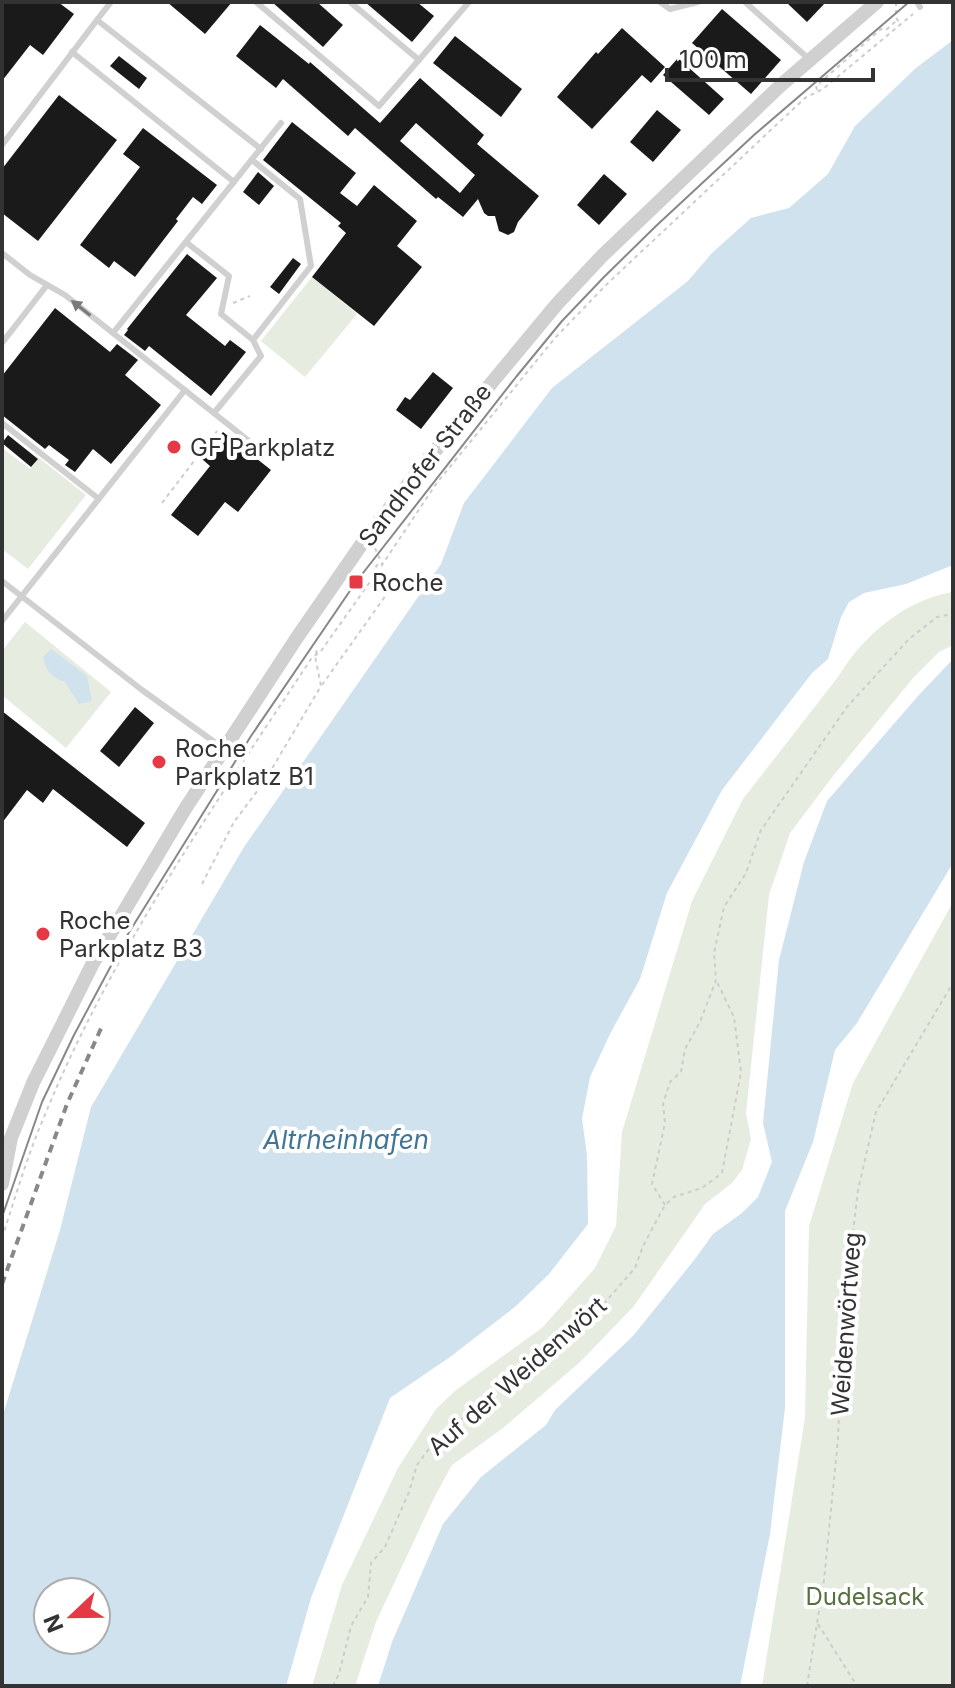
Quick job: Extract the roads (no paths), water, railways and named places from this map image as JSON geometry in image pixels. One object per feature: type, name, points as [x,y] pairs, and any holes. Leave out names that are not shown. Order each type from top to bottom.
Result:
[{"type":"street","name":"Sandhofer Straße","points":[[2,1184],[11,1138],[33,1083],[92,965],[185,809],[361,545],[507,362],[602,256],[781,85],[877,2]]},
{"type":"lane","points":[[2,145],[111,2]]},
{"type":"lane","points":[[256,2],[379,106],[469,2]]},
{"type":"lane","points":[[350,2],[419,60]]},
{"type":"lane","points":[[660,2],[670,9],[698,2]]},
{"type":"lane","points":[[745,2],[810,60]]},
{"type":"lane","points":[[97,20],[261,149]]},
{"type":"lane","points":[[72,52],[234,182]]},
{"type":"lane","points":[[113,333],[281,123]]},
{"type":"lane","points":[[252,160],[300,199],[311,266],[253,340]]},
{"type":"lane","points":[[186,242],[229,276],[221,314],[253,340],[261,356],[214,413]]},
{"type":"lane","points":[[2,253],[30,275],[65,295],[249,441]]},
{"type":"lane","points":[[2,343],[47,285]]},
{"type":"lane","points":[[2,621],[185,390]]},
{"type":"lane","points":[[2,423],[99,499]]},
{"type":"lane","points":[[2,581],[142,690],[224,749]]},
{"type":"water","name":"Altrheinhafen","points":[[953,40],[953,565],[906,584],[864,593],[849,602],[828,659],[812,673],[722,790],[667,893],[640,979],[590,1077],[582,1119],[587,1155],[588,1224],[549,1274],[516,1306],[390,1398],[311,1598],[286,1686],[2,1686],[2,1418],[60,1230],[91,1107],[244,847],[441,564],[464,503],[552,388],[688,281],[712,253],[751,218],[789,208],[828,174],[855,126],[916,68]]},
{"type":"water","points":[[51,649],[87,676],[92,701],[79,704],[65,682],[50,673],[43,657]]},
{"type":"water","points":[[953,659],[953,863],[857,1023],[835,1050],[813,1142],[785,1211],[785,1408],[770,1534],[740,1686],[378,1686],[392,1642],[443,1524],[481,1477],[546,1425],[555,1410],[633,1336],[713,1234],[758,1197],[772,1162],[763,1123],[779,960],[804,862],[827,801]]},
{"type":"tram line","points":[[2,1217],[42,1102],[128,934],[251,736],[356,582],[562,321],[656,226],[754,135],[909,2]]},
{"type":"railway","points":[[2,1284],[67,1104],[103,1024]]},
{"type":"place","name":"GF Parkplatz","points":[[174,447]]},
{"type":"place","name":"Roche","points":[[356,582]]},
{"type":"place","name":"Roche Parkplatz B1","points":[[159,762]]},
{"type":"place","name":"Roche Parkplatz B3","points":[[43,934]]},
{"type":"park label","name":"Dudelsack","points":[[865,1596]]}]
